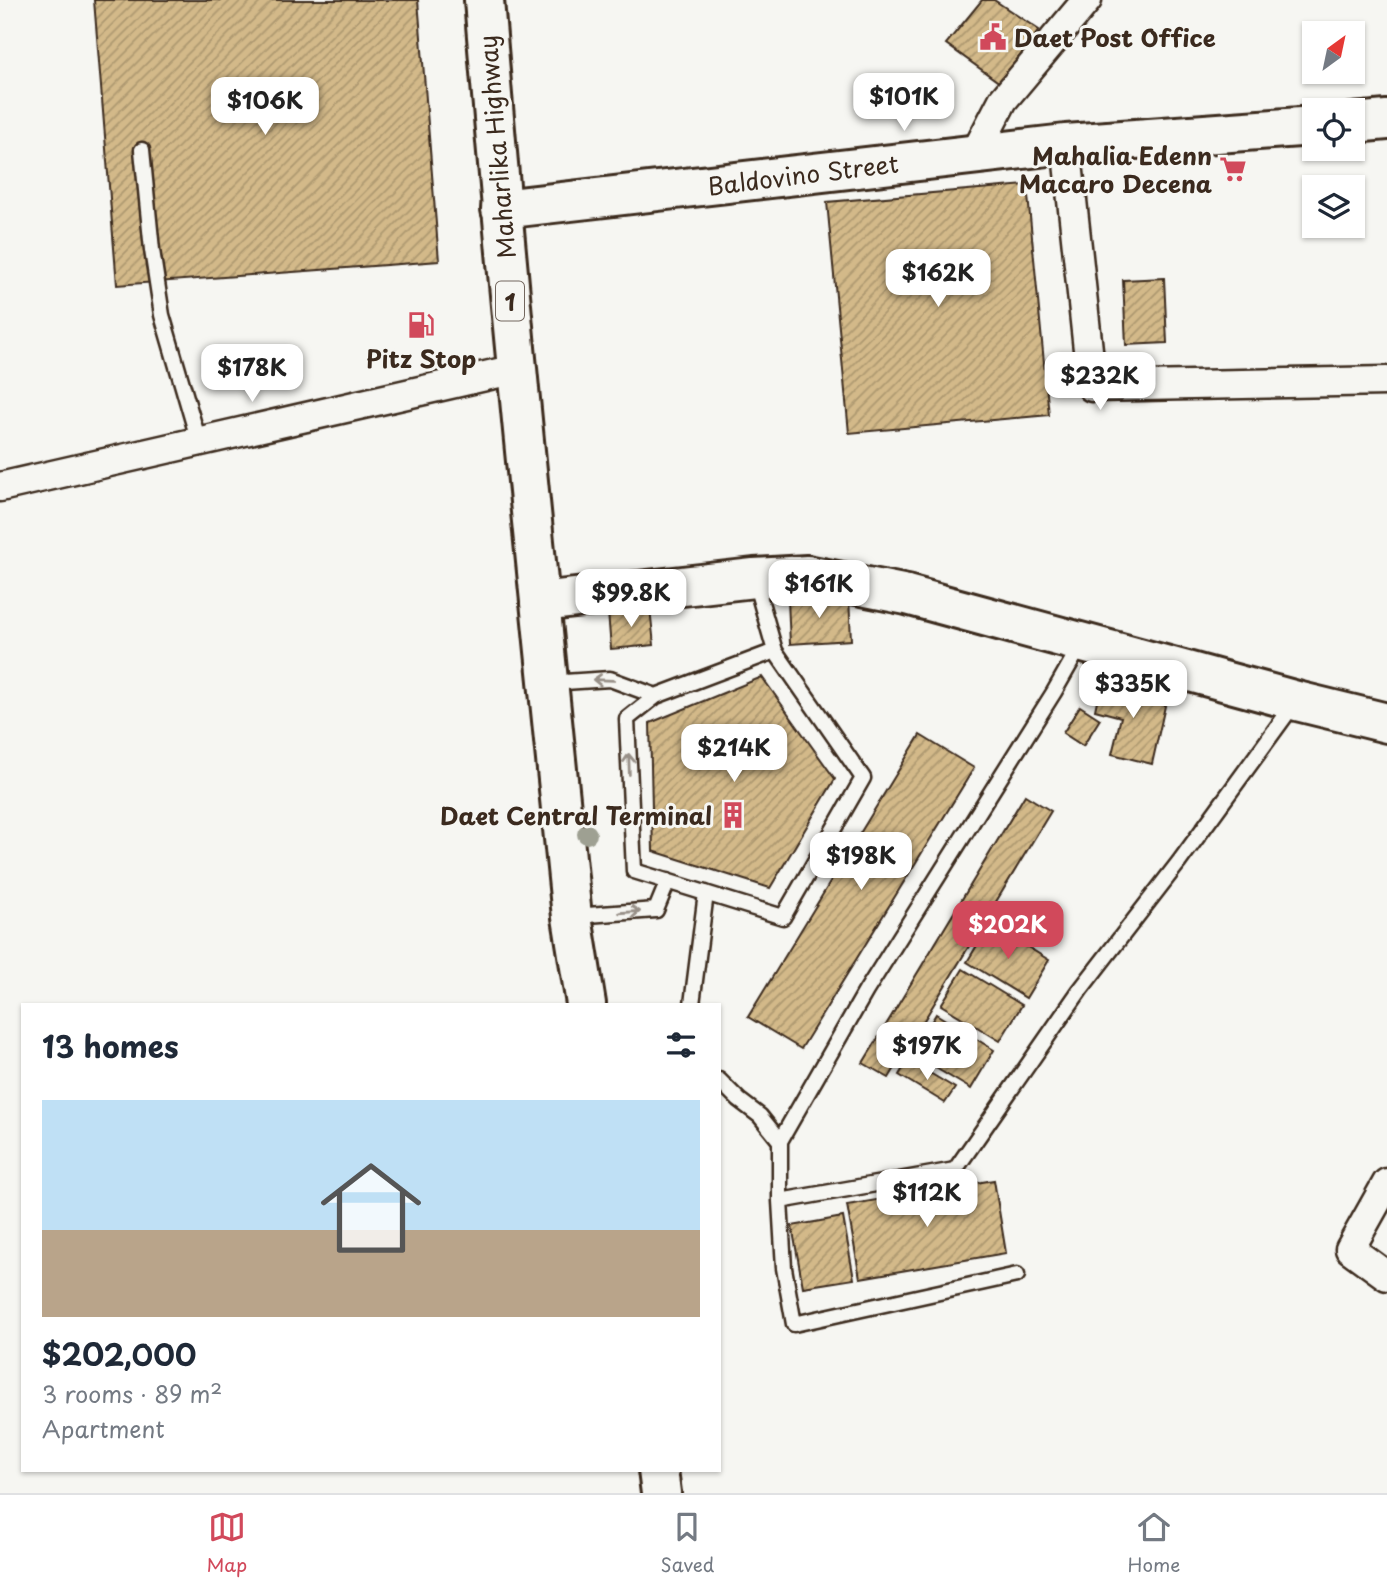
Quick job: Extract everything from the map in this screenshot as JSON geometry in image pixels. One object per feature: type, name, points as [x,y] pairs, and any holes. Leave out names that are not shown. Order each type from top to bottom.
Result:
[{"type":"main road","name":"Maharlika Highway","points":[[484,0],[516,369],[572,916],[586,1003]]},
{"type":"main road","points":[[1365,122],[1387,120]]},
{"type":"main road","name":"Baldovino Street","points":[[501,209],[1066,144],[1302,127]]},
{"type":"main road","points":[[540,603],[754,578],[807,575],[907,595],[1387,723]]},
{"type":"main road","points":[[658,1472],[662,1493]]},
{"type":"street","points":[[975,154],[1003,100],[1087,0]]},
{"type":"street","points":[[1066,144],[1092,387],[1387,381]]},
{"type":"street","points":[[0,488],[516,369]]},
{"type":"street","points":[[1387,1183],[1350,1249],[1387,1276]]},
{"type":"lane","points":[[142,150],[152,250],[162,315],[199,442]]},
{"type":"lane","points":[[754,578],[775,652],[863,778],[783,917],[634,871],[627,719],[656,696],[775,652]]},
{"type":"lane","points":[[1017,1275],[794,1324],[784,1268],[780,1140],[866,991],[1054,692],[1082,642]]},
{"type":"lane","points":[[548,683],[610,679],[656,696]]},
{"type":"lane","points":[[780,1201],[955,1170],[1080,990],[1179,862],[1297,701]]},
{"type":"lane","points":[[572,916],[656,910],[668,881]]},
{"type":"lane","points":[[692,1003],[706,893]]},
{"type":"lane","points":[[721,1082],[738,1100],[760,1116],[780,1140]]},
{"type":"building","points":[[94,0],[418,0],[439,261],[117,285]]},
{"type":"building","name":"Daet Post Office","points":[[982,0],[994,0],[1039,30],[1000,83],[946,44]]},
{"type":"building","points":[[1027,185],[1049,415],[849,433],[827,202]]},
{"type":"building","points":[[1164,278],[1167,343],[1126,345],[1123,280]]},
{"type":"building","points":[[849,597],[851,640],[790,644],[788,600]]},
{"type":"building","points":[[650,608],[654,645],[611,649],[608,612]]},
{"type":"building","name":"Daet Central Terminal","points":[[762,677],[835,779],[770,888],[653,851],[650,723]]},
{"type":"building","points":[[1101,682],[1167,697],[1152,764],[1112,754],[1121,717],[1095,710]]},
{"type":"building","points":[[1080,706],[1100,719],[1083,746],[1063,733]]},
{"type":"building","points":[[920,735],[974,768],[801,1049],[748,1017]]},
{"type":"building","points":[[1025,795],[1051,811],[889,1078],[863,1063]]},
{"type":"building","points":[[990,924],[1049,960],[1026,998],[967,962]]},
{"type":"building","points":[[963,969],[1022,1005],[1000,1041],[941,1005]]},
{"type":"building","points":[[936,1014],[994,1050],[971,1089],[912,1054]]},
{"type":"building","points":[[908,1060],[955,1088],[945,1103],[899,1075]]},
{"type":"building","points":[[994,1180],[1006,1253],[860,1278],[847,1205]]},
{"type":"building","points":[[843,1217],[854,1279],[803,1287],[792,1226]]},
{"type":"place","name":"Daet Post Office","points":[[993,37]]},
{"type":"place","name":"Mahalia Edenn Macaro Decena","points":[[1233,169]]},
{"type":"place","name":"Pitz Stop","points":[[421,325]]},
{"type":"place","name":"Daet Central Terminal","points":[[733,815]]}]
